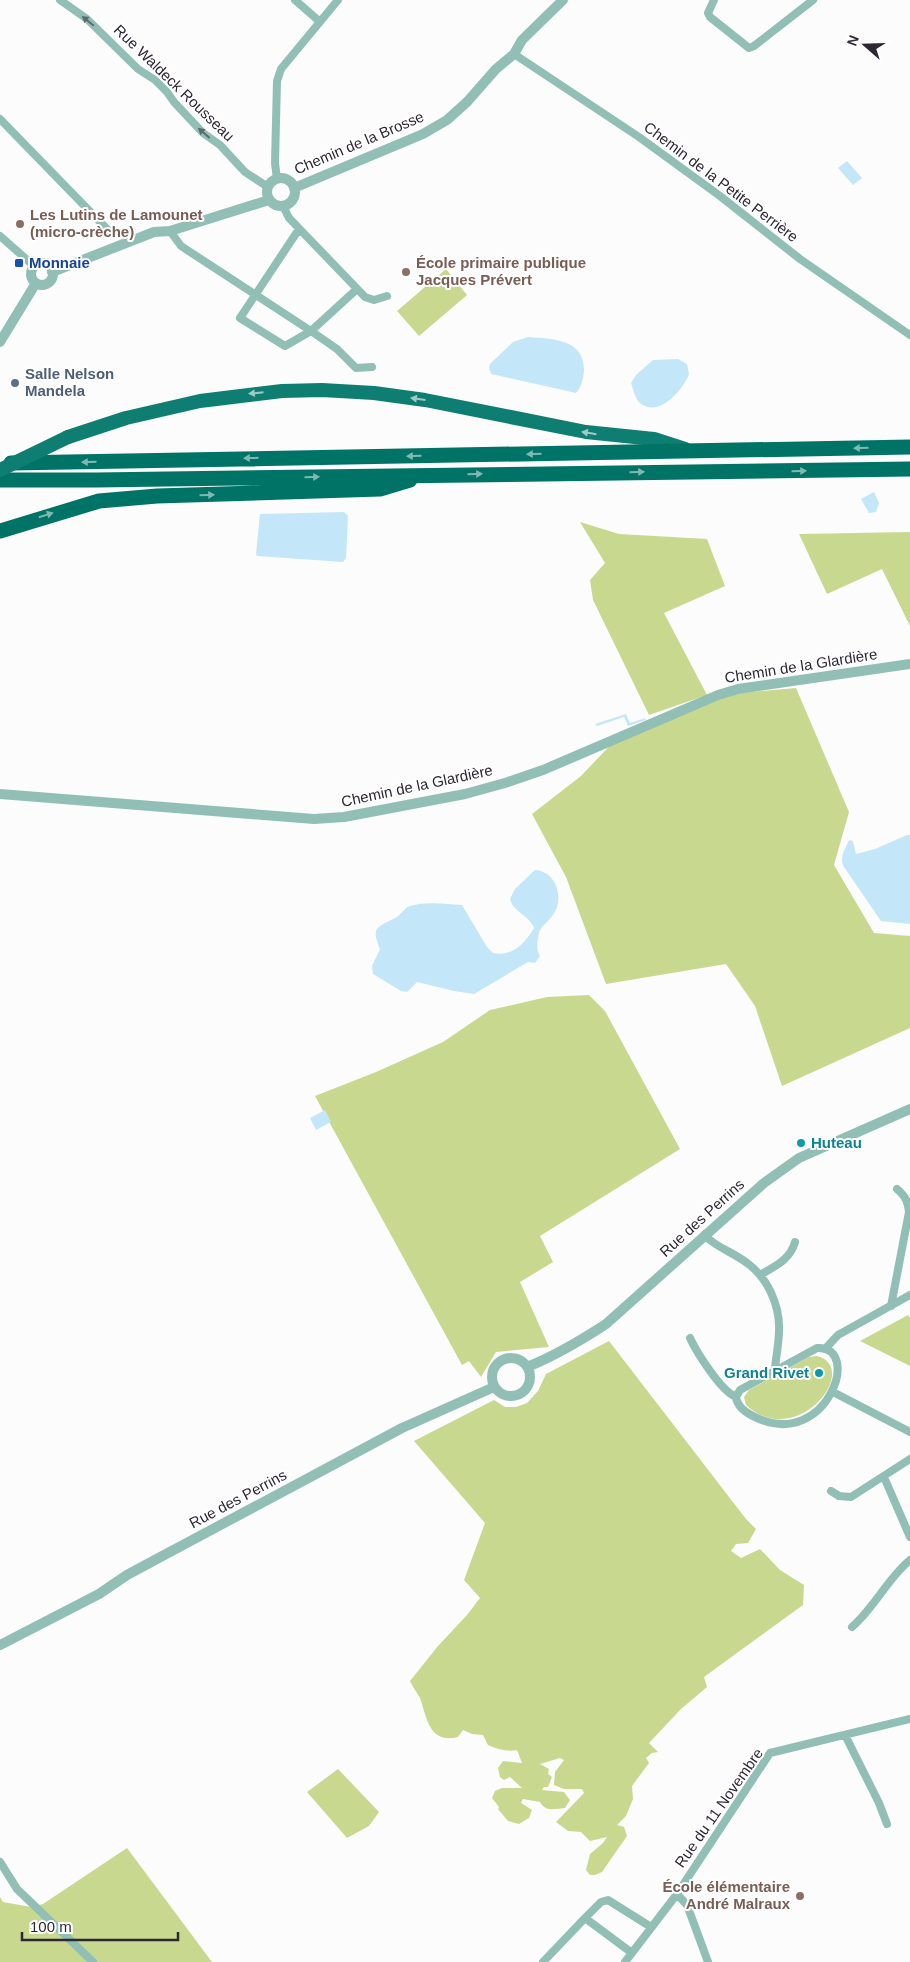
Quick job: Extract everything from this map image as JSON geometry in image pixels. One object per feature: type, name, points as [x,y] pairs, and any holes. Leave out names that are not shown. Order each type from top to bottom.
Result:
[{"type":"highway","points":[[0,470],[68,437],[126,418],[200,401],[282,391],[374,392],[425,400],[586,432],[654,439],[688,450]]},
{"type":"highway","points":[[0,463],[910,447]]},
{"type":"highway","points":[[0,480],[910,469]]},
{"type":"highway","points":[[0,531],[99,501],[156,496],[380,489],[426,475]]},
{"type":"street","name":"Rue Waldeck Rousseau","points":[[60,0],[87,20],[138,69],[155,80],[204,133],[220,146],[245,172],[268,187]]},
{"type":"street","points":[[295,0],[320,21]]},
{"type":"street","points":[[277,179],[275,163],[277,81],[281,68],[338,0]]},
{"type":"street","name":"Chemin de la Brosse","points":[[294,188],[423,134],[447,120],[467,102],[496,69],[514,54],[522,40],[562,0]]},
{"type":"street","points":[[714,0],[708,13],[710,17],[749,48],[813,0]]},
{"type":"street","name":"Chemin de la Petite Perrière","points":[[514,54],[639,137],[720,196],[800,259],[910,335]]},
{"type":"street","points":[[0,119],[108,230]]},
{"type":"street","points":[[277,179],[285,179],[294,188],[294,197],[288,204],[283,206],[275,205],[269,200],[268,187],[277,179]]},
{"type":"street","points":[[52,272],[154,232],[170,231],[269,200]]},
{"type":"street","points":[[283,206],[289,218],[365,297],[374,300],[387,296]]},
{"type":"street","points":[[299,229],[240,318],[285,346],[292,344],[312,331],[357,289]]},
{"type":"street","points":[[170,231],[181,246],[312,331],[337,350],[356,368],[372,367]]},
{"type":"street","points":[[0,236],[34,266]]},
{"type":"street","points":[[34,266],[46,264],[52,272],[52,279],[47,284],[36,283]]},
{"type":"street","points":[[34,266],[31,275],[36,283]]},
{"type":"street","points":[[0,342],[36,283]]},
{"type":"street","name":"Chemin de la Glardière","points":[[0,794],[314,819],[344,817],[465,794],[505,783],[543,770],[718,695],[738,689],[910,664]]},
{"type":"street","name":"Rue des Perrins","points":[[527,1367],[549,1359],[606,1324],[764,1183],[799,1158],[910,1109]]},
{"type":"street","points":[[891,1306],[909,1212],[908,1202],[897,1189]]},
{"type":"street","points":[[704,1235],[713,1244],[747,1263],[760,1275],[774,1300],[779,1320],[775,1369]]},
{"type":"street","points":[[760,1275],[786,1259],[791,1253],[795,1242]]},
{"type":"street","points":[[825,1349],[838,1335],[910,1295]]},
{"type":"street","points":[[690,1338],[696,1351],[711,1371],[730,1394],[736,1396]]},
{"type":"street","points":[[825,1349],[832,1354],[837,1367],[837,1381],[833,1392],[822,1407],[807,1418],[790,1423],[771,1423],[754,1416],[739,1404],[736,1396],[740,1390],[812,1350],[825,1349]]},
{"type":"street","points":[[510,1358],[517,1359],[527,1367],[529,1373],[528,1385],[520,1394],[509,1396],[498,1391],[494,1386],[492,1374],[498,1363],[510,1358]]},
{"type":"street","name":"Rue des Perrins","points":[[0,1646],[100,1594],[127,1575],[402,1428],[494,1386]]},
{"type":"street","points":[[833,1392],[910,1432]]},
{"type":"street","points":[[831,1491],[839,1496],[851,1496],[884,1478],[910,1459]]},
{"type":"street","points":[[884,1478],[910,1537]]},
{"type":"street","points":[[852,1627],[866,1615],[898,1571],[910,1560]]},
{"type":"street","name":"Rue du 11 Novembre","points":[[625,1962],[677,1894],[770,1754],[910,1719]]},
{"type":"street","points":[[845,1734],[879,1803],[886,1824]]},
{"type":"street","points":[[0,1862],[17,1889],[93,1962]]},
{"type":"street","points":[[677,1894],[687,1906],[708,1962]]},
{"type":"street","points":[[543,1962],[600,1902],[608,1900],[651,1927]]},
{"type":"street","points":[[585,1918],[632,1952]]},
{"type":"green space","points":[[446,269],[467,295],[419,336],[397,311]]},
{"type":"green space","points":[[580,522],[619,534],[707,539],[725,586],[664,613],[707,695],[649,715],[593,600],[590,580],[605,563]]},
{"type":"green space","points":[[910,532],[910,626],[882,569],[827,594],[799,534]]},
{"type":"green space","points":[[796,688],[849,812],[834,865],[874,933],[910,936],[910,1028],[782,1086],[755,1006],[726,964],[606,984],[566,877],[532,814],[581,776],[619,736],[718,695]]},
{"type":"green space","points":[[589,995],[605,1011],[680,1149],[540,1236],[553,1262],[520,1282],[549,1347],[496,1352],[481,1377],[469,1361],[462,1365],[315,1096],[376,1072],[443,1042],[490,1010],[547,997]]},
{"type":"green space","points":[[908,1315],[910,1318],[910,1366],[860,1341]]},
{"type":"green space","points":[[609,1341],[746,1519],[756,1529],[748,1543],[736,1544],[731,1551],[741,1558],[760,1549],[780,1570],[804,1585],[803,1605],[704,1677],[707,1687],[681,1709],[649,1743],[658,1752],[652,1753],[646,1758],[649,1763],[632,1786],[633,1799],[626,1816],[617,1825],[624,1827],[627,1836],[602,1872],[590,1875],[586,1870],[590,1854],[607,1837],[590,1841],[581,1832],[568,1831],[556,1822],[584,1793],[582,1789],[564,1789],[554,1785],[555,1772],[564,1760],[560,1758],[540,1764],[549,1769],[548,1774],[552,1777],[548,1787],[544,1787],[542,1790],[564,1792],[570,1800],[565,1808],[547,1809],[540,1802],[523,1799],[521,1803],[532,1810],[529,1818],[519,1824],[508,1821],[492,1798],[495,1791],[502,1788],[522,1788],[510,1777],[504,1780],[500,1777],[498,1768],[503,1761],[522,1763],[517,1750],[495,1748],[488,1745],[483,1735],[472,1734],[463,1730],[458,1737],[441,1737],[435,1733],[427,1721],[420,1698],[410,1681],[480,1598],[464,1580],[485,1523],[414,1441],[494,1400],[505,1407],[516,1407],[527,1403],[538,1391],[546,1374]]},
{"type":"green space","points":[[817,1356],[829,1363],[832,1375],[828,1389],[818,1403],[803,1413],[785,1419],[766,1417],[746,1405],[744,1397],[749,1390],[809,1357]]},
{"type":"green space","points":[[338,1769],[379,1812],[369,1826],[347,1838],[307,1792]]},
{"type":"green space","points":[[127,1848],[212,1962],[0,1962],[0,1897],[3,1902],[31,1907],[43,1904]]},
{"type":"water","points":[[847,161],[862,178],[853,185],[838,168]]},
{"type":"water","points":[[528,337],[557,340],[566,343],[579,352],[583,360],[584,371],[583,380],[576,393],[491,374],[490,364],[513,342]]},
{"type":"water","points":[[678,359],[687,364],[689,374],[682,387],[670,400],[656,407],[648,407],[641,404],[635,395],[631,383],[636,375],[653,360]]},
{"type":"water","points":[[874,492],[879,503],[876,512],[869,513],[861,499]]},
{"type":"water","points":[[344,512],[348,516],[346,558],[343,562],[257,556],[256,554],[260,514]]},
{"type":"water","points":[[626,714],[630,723],[645,718],[646,720],[628,726],[624,717],[597,726],[595,724]]},
{"type":"water","points":[[910,835],[910,924],[881,921],[844,867],[843,854],[849,840],[853,841],[856,854],[875,849]]},
{"type":"water","points":[[535,870],[548,875],[553,880],[558,894],[558,901],[553,915],[539,933],[537,945],[540,956],[535,963],[528,962],[474,994],[417,982],[407,992],[401,991],[373,974],[372,966],[380,949],[376,936],[377,929],[397,917],[408,907],[416,904],[462,905],[487,947],[493,953],[507,953],[518,948],[534,928],[529,920],[514,907],[510,899],[515,889]]},
{"type":"water","points":[[325,1110],[331,1122],[316,1130],[310,1118]]},
{"type":"place","name":"Les Lutins de Lamounet (micro-crèche)","points":[[20,224]]},
{"type":"place","name":"Monnaie","points":[[19,263]]},
{"type":"place","name":"École primaire publique Jacques Prévert","points":[[406,272]]},
{"type":"place","name":"Salle Nelson Mandela","points":[[15,383]]},
{"type":"place","name":"Huteau","points":[[801,1143]]},
{"type":"place","name":"Grand Rivet","points":[[819,1373]]},
{"type":"place","name":"École élémentaire André Malraux","points":[[800,1896]]}]
